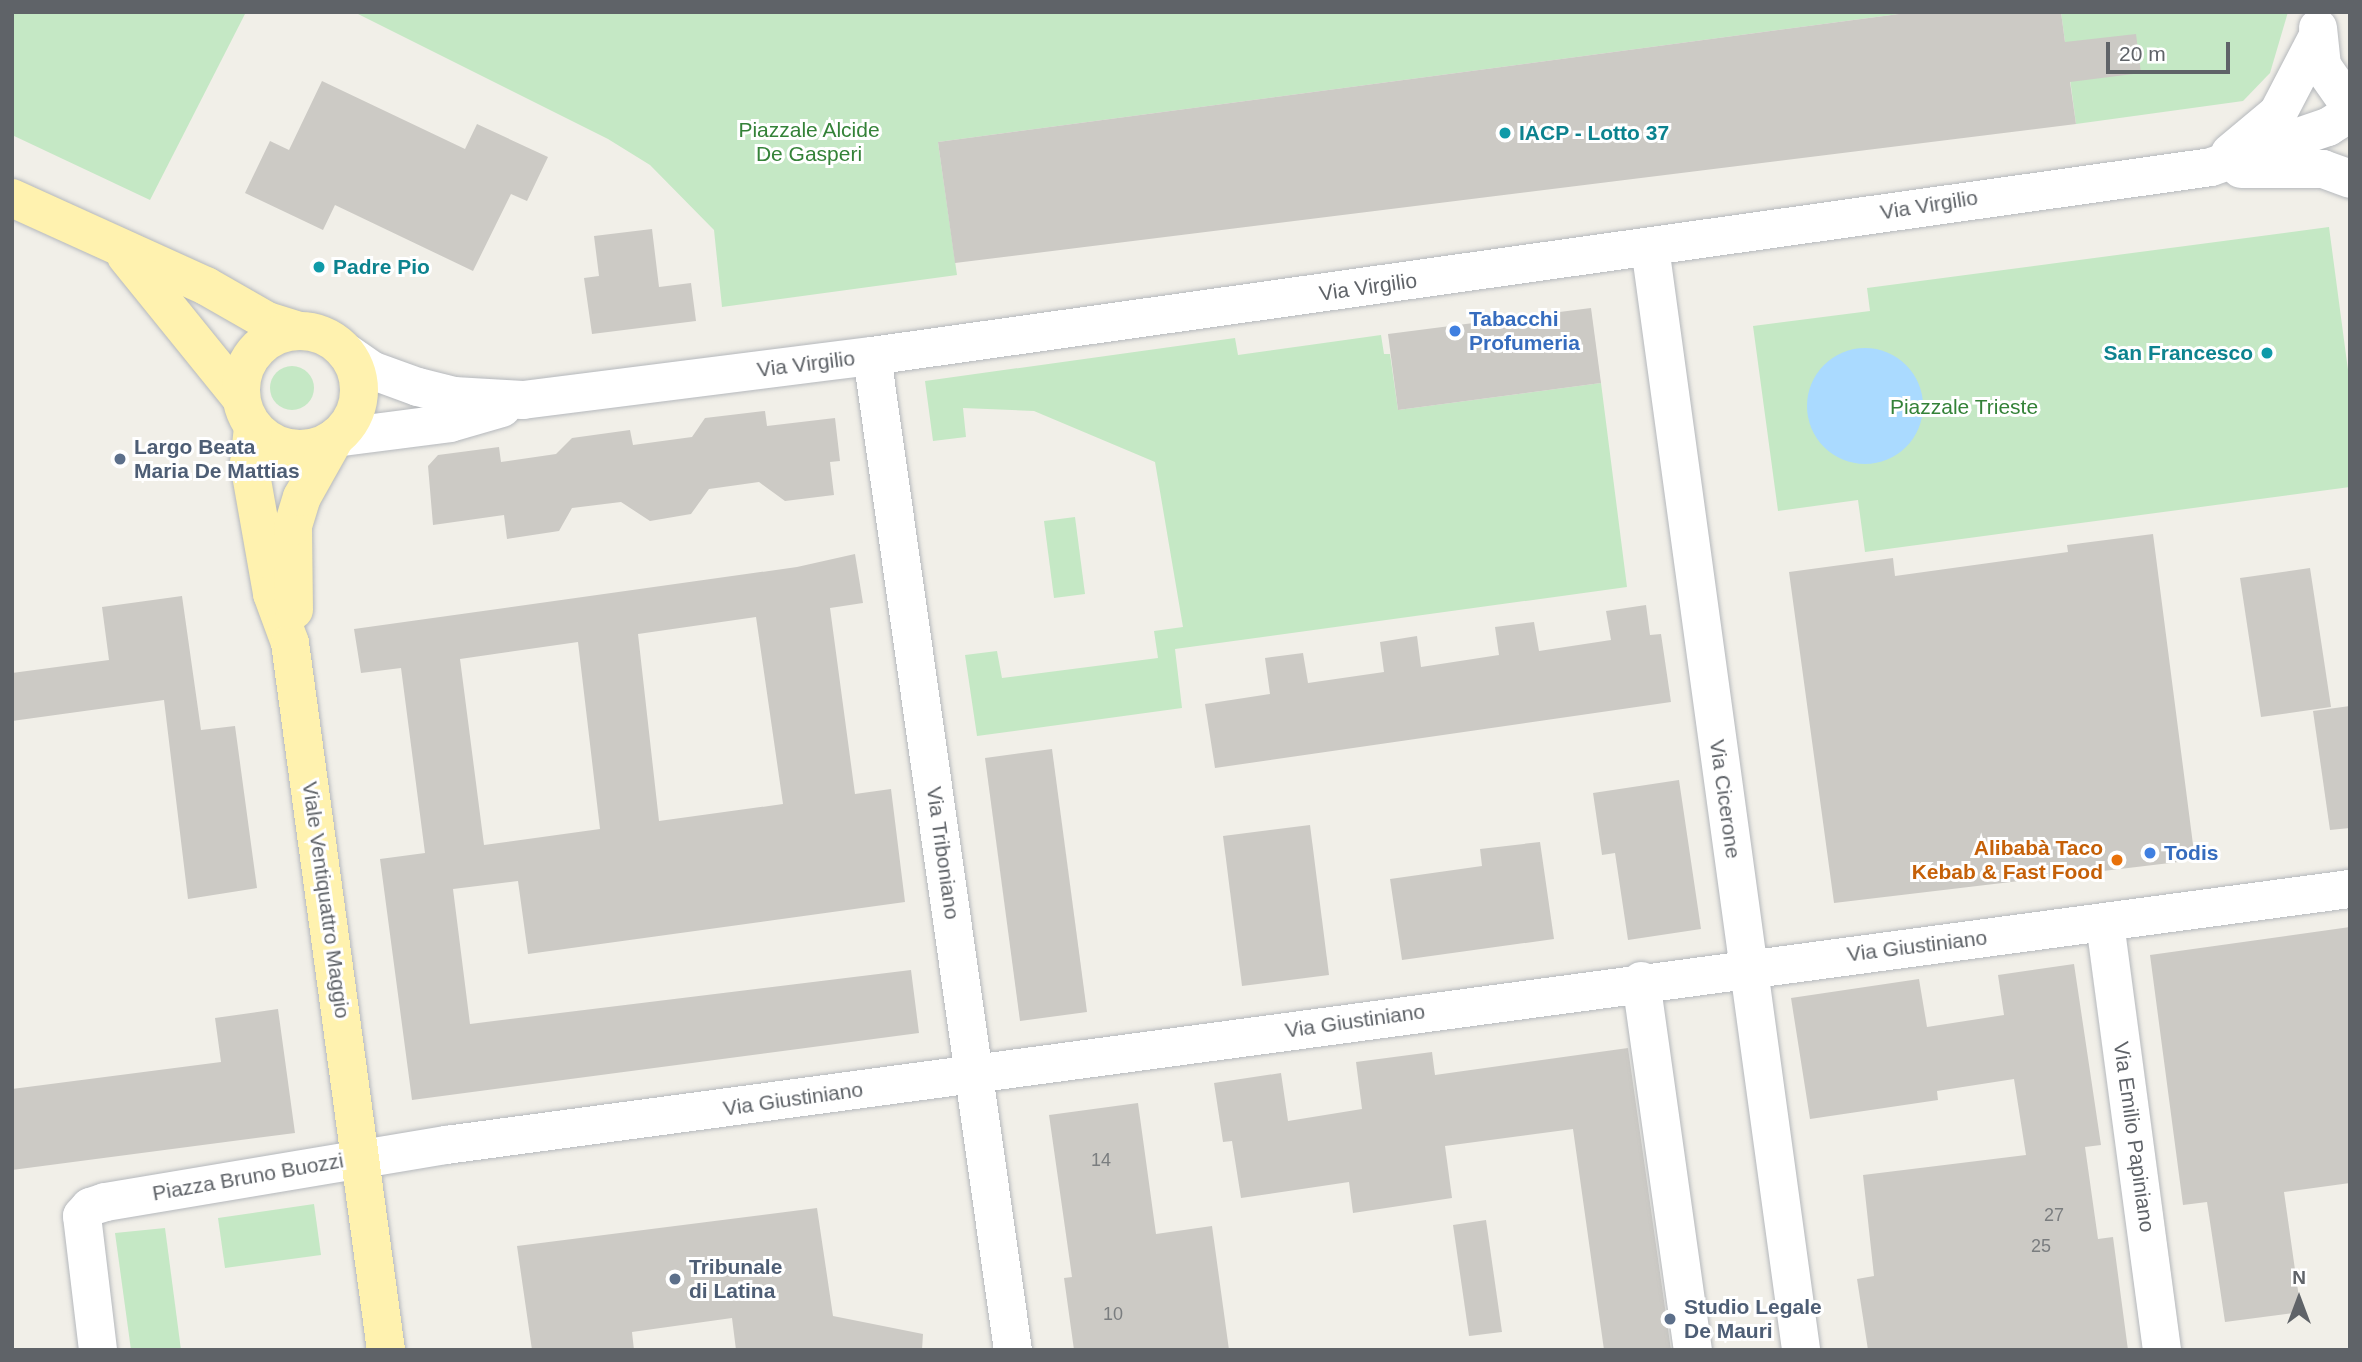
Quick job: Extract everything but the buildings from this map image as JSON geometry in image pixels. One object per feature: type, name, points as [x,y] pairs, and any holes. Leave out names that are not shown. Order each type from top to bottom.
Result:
[{"type":"main road","points":[[12,198],[122,251],[206,286],[267,321],[334,340],[347,353],[356,370],[358,398],[349,425],[335,438],[302,497],[293,526],[290,643]]},
{"type":"main road","points":[[122,251],[267,439],[301,449],[335,438]]},
{"type":"main road","points":[[290,643],[272,594],[251,476],[247,412],[248,359],[261,345],[297,330]]},
{"type":"main road","name":"Viale Ventiquattro Maggio","points":[[290,643],[361,1158]]},
{"type":"main road","name":"Piazza Bruno Buozzi","points":[[361,1158],[386,1350]]},
{"type":"street","points":[[2318,25],[2322,66],[2350,106]]},
{"type":"street","points":[[2211,167],[2278,113],[2318,25]]},
{"type":"street","name":"Via Virgilio","points":[[2211,167],[2328,127],[2350,113]]},
{"type":"street","name":"Via Virgilio","points":[[523,401],[872,356],[2211,167],[2323,169],[2350,179]]},
{"type":"street","name":"Via Cicerone","points":[[1650,247],[1801,1350]]},
{"type":"street","points":[[347,353],[371,370],[418,387],[454,396],[523,401]]},
{"type":"street","name":"Via Triboniano","points":[[872,356],[1013,1350]]},
{"type":"street","points":[[335,438],[450,423],[523,401]]},
{"type":"street","name":"Via Giustiniano","points":[[361,1158],[1642,981],[2105,923],[2350,888]]},
{"type":"street","name":"Via Emilio Papiniano","points":[[2105,923],[2162,1350]]},
{"type":"street","points":[[1642,981],[1693,1350]]},
{"type":"street","name":"Piazza Bruno Buozzi","points":[[97,1350],[81,1227],[82,1216],[90,1206],[361,1158]]},
{"type":"green space","points":[[12,12],[246,12],[150,200],[12,135]]},
{"type":"green space","name":"Piazzale Alcide De Gasperi","points":[[354,12],[1914,12],[938,142],[957,275],[722,307],[714,230],[650,165],[608,139]]},
{"type":"green space","points":[[2061,12],[2288,12],[2270,73],[2243,101],[2076,124]]},
{"type":"green space","name":"Piazzale Trieste","points":[[2329,227],[2350,385],[2350,487],[1865,552],[1858,500],[1778,511],[1753,326],[1870,311],[1867,288]]},
{"type":"green space","points":[[1381,335],[1384,354],[1390,354],[1398,410],[1601,383],[1627,587],[1175,649],[1182,708],[977,736],[965,655],[997,651],[1002,678],[1158,658],[1154,631],[1183,627],[1155,462],[1034,411],[963,408],[966,437],[933,441],[925,381],[1235,338],[1238,355]]},
{"type":"green space","name":"Largo Beata Maria De Mattias","points":[[292,366],[308,372],[314,388],[308,404],[292,410],[276,404],[270,388],[276,372]]},
{"type":"green space","points":[[1075,517],[1085,594],[1054,598],[1044,521]]},
{"type":"green space","points":[[314,1204],[321,1255],[225,1268],[218,1218]]},
{"type":"green space","points":[[165,1228],[181,1350],[131,1350],[115,1233]]},
{"type":"water","points":[[1865,348],[1887,352],[1906,365],[1919,384],[1923,406],[1919,428],[1906,447],[1887,460],[1865,464],[1843,460],[1824,447],[1811,428],[1807,406],[1811,384],[1824,365],[1843,352]]},
{"type":"place","name":"IACP - Lotto 37","points":[[1505,133]]},
{"type":"place","name":"Padre Pio","points":[[319,267]]},
{"type":"place","name":"Tabacchi Profumeria","points":[[1455,331]]},
{"type":"place","name":"San Francesco","points":[[2267,353]]},
{"type":"place","name":"Largo Beata Maria De Mattias","points":[[120,459]]},
{"type":"place","name":"Todis","points":[[2150,853]]},
{"type":"place","name":"Alibabà Taco Kebab & Fast Food","points":[[2117,860]]},
{"type":"place","name":"Tribunale di Latina","points":[[675,1279]]},
{"type":"place","name":"Studio Legale De Mauri","points":[[1670,1319]]}]
